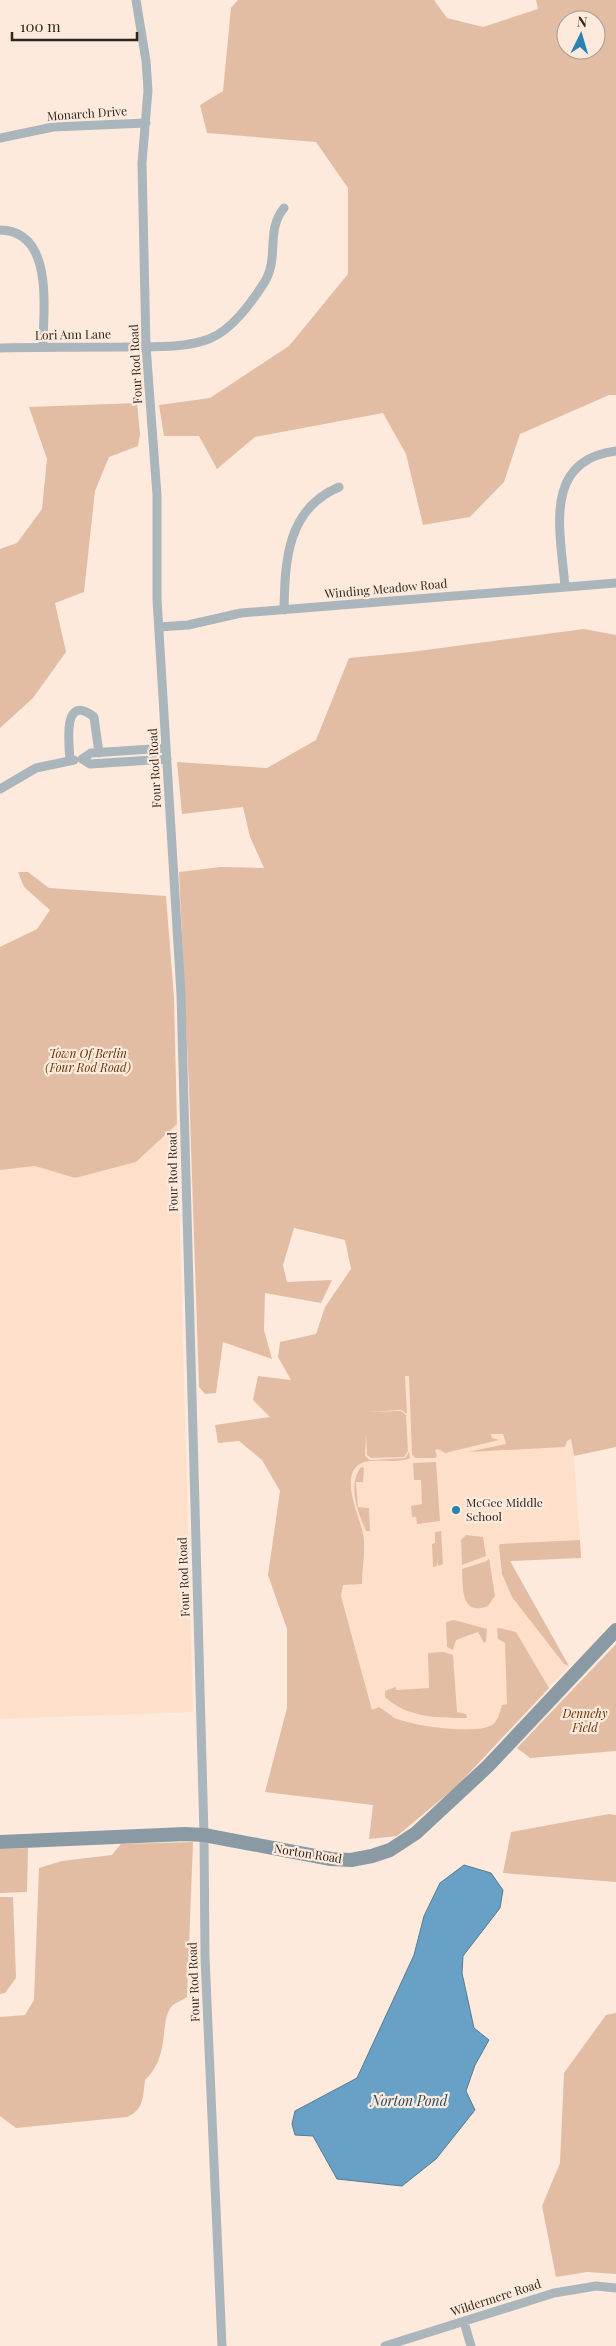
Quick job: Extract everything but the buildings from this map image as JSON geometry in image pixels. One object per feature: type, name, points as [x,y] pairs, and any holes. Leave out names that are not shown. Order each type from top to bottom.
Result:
[{"type":"main road","name":"Norton Road","points":[[0,1842],[157,1834],[204,1835],[331,1859],[351,1860],[390,1850],[416,1833],[488,1766],[616,1630]]},
{"type":"street","name":"Four Rod Road","points":[[136,0],[146,61],[148,90],[142,163],[146,346],[158,496],[159,627],[181,994],[204,1835],[205,1957],[222,2346]]},
{"type":"street","name":"Monarch Drive","points":[[0,138],[54,127],[146,123]]},
{"type":"street","name":"Lori Ann Lane","points":[[0,348],[188,344],[209,338],[226,328],[265,282],[270,270],[276,218],[284,208]]},
{"type":"street","points":[[0,230],[19,235],[31,245],[39,258],[42,273],[43,347]]},
{"type":"street","points":[[565,587],[559,513],[561,496],[566,481],[576,467],[589,458],[603,452],[616,451]]},
{"type":"street","points":[[284,610],[284,573],[288,550],[296,530],[309,507],[322,494],[339,488]]},
{"type":"street","name":"Winding Meadow Road","points":[[159,627],[188,625],[241,613],[616,583]]},
{"type":"street","points":[[70,761],[68,723],[72,715],[78,711],[87,711],[94,717],[97,726],[99,753]]},
{"type":"street","points":[[0,788],[36,768],[82,759],[91,753],[166,748]]},
{"type":"street","points":[[82,759],[90,764],[167,759]]},
{"type":"street","name":"Wildermere Road","points":[[386,2346],[554,2293],[596,2286],[616,2288]]},
{"type":"street","points":[[464,2322],[471,2346]]},
{"type":"shaded area","points":[[177,1124],[193,1712],[0,1719],[0,1170],[35,1166],[75,1178],[136,1162]]},
{"type":"shaded area","name":"McGee Middle School","points":[[412,1336],[614,1447],[574,1456],[581,1558],[510,1561],[569,1666],[475,1765],[372,1711],[341,1596],[343,1585],[322,1486],[373,1404]]},
{"type":"green space","points":[[238,0],[434,0],[447,18],[483,27],[538,9],[536,0],[616,0],[616,395],[609,395],[520,434],[504,482],[470,517],[423,525],[406,454],[383,413],[255,437],[217,469],[199,436],[164,436],[159,405],[210,398],[289,346],[348,274],[348,188],[316,142],[207,133],[200,105],[223,91],[231,8]]},
{"type":"green space","points":[[137,403],[140,434],[138,446],[109,457],[95,491],[84,592],[55,603],[66,652],[33,698],[0,728],[0,549],[17,543],[42,509],[47,459],[29,407]]},
{"type":"green space","points":[[584,629],[616,635],[616,1447],[574,1456],[571,1439],[567,1441],[565,1447],[468,1452],[506,1444],[503,1434],[491,1434],[492,1438],[499,1440],[445,1453],[438,1449],[435,1450],[437,1456],[435,1458],[415,1458],[412,1454],[409,1376],[405,1376],[407,1414],[401,1410],[368,1412],[401,1411],[406,1415],[408,1451],[404,1457],[371,1458],[367,1455],[366,1435],[365,1456],[370,1460],[405,1458],[409,1452],[410,1458],[398,1461],[378,1460],[360,1464],[354,1470],[351,1478],[352,1497],[364,1539],[362,1584],[343,1585],[341,1596],[372,1710],[379,1707],[403,1721],[444,1728],[472,1729],[492,1725],[500,1713],[502,1705],[507,1704],[505,1643],[498,1639],[497,1629],[499,1628],[516,1632],[549,1688],[457,1786],[397,1836],[369,1839],[373,1805],[265,1792],[287,1708],[287,1629],[268,1575],[280,1491],[262,1460],[239,1441],[218,1443],[215,1425],[270,1417],[253,1400],[258,1376],[291,1380],[278,1357],[280,1342],[316,1334],[325,1307],[351,1269],[345,1240],[294,1228],[283,1265],[287,1282],[332,1280],[321,1303],[265,1293],[264,1330],[272,1359],[223,1342],[216,1393],[205,1394],[199,1387],[189,1087],[179,872],[221,867],[264,868],[250,837],[243,807],[182,814],[177,762],[267,768],[316,740],[349,658],[411,652]]},
{"type":"green space","name":"Town Of Berlin (Four Rod Road)","points":[[18,872],[28,872],[49,888],[166,896],[174,998],[177,1124],[136,1162],[75,1178],[35,1166],[0,1170],[0,947],[37,929],[50,910],[24,887]]},
{"type":"green space","points":[[436,1462],[440,1521],[417,1524],[416,1517],[412,1517],[411,1506],[422,1504],[421,1480],[414,1480],[413,1463]]},
{"type":"green space","points":[[361,1467],[364,1468],[363,1482],[356,1482],[358,1507],[369,1508],[370,1531],[366,1531],[355,1499],[355,1482]]},
{"type":"green space","points":[[441,1531],[443,1564],[438,1566],[437,1559],[437,1566],[433,1567],[432,1544],[435,1543],[435,1532]]},
{"type":"green space","points":[[466,1535],[483,1537],[486,1556],[462,1565],[461,1540]]},
{"type":"green space","points":[[580,1540],[581,1558],[510,1561],[569,1666],[564,1664],[512,1597],[502,1574],[499,1546],[500,1544]]},
{"type":"green space","points":[[489,1558],[495,1596],[488,1606],[472,1607],[468,1604],[463,1591],[462,1569],[487,1561]]},
{"type":"green space","points":[[454,1620],[487,1629],[486,1642],[484,1643],[478,1632],[456,1640],[453,1650],[447,1647],[446,1622]]},
{"type":"green space","name":"Dennehy Field","points":[[616,1644],[616,1751],[530,1758],[517,1748]]},
{"type":"green space","points":[[443,1652],[453,1655],[457,1712],[466,1714],[467,1718],[445,1718],[413,1713],[394,1704],[385,1697],[385,1691],[396,1687],[396,1690],[429,1688],[428,1653]]},
{"type":"green space","points":[[609,1814],[616,1815],[616,1882],[503,1873],[511,1832]]},
{"type":"green space","points":[[193,1842],[187,1997],[173,2005],[169,2011],[159,2060],[145,2080],[142,2102],[137,2111],[127,2117],[16,2128],[0,2116],[0,2017],[25,2015],[34,2000],[39,1868],[62,1861],[112,1855],[121,1844]]},
{"type":"green space","points":[[28,1848],[27,1892],[0,1893],[0,1849]]},
{"type":"green space","points":[[0,1897],[13,1897],[16,1978],[5,1993],[0,1994]]},
{"type":"green space","points":[[616,2013],[616,2274],[587,2272],[556,2277],[542,2206],[560,2163],[564,2073],[606,2015]]},
{"type":"water","name":"Norton Pond","points":[[464,1865],[491,1873],[503,1890],[500,1908],[463,1956],[462,1973],[474,2028],[489,2040],[475,2065],[466,2091],[475,2110],[436,2159],[402,2186],[337,2179],[313,2136],[295,2135],[292,2124],[295,2111],[357,2078],[414,1955],[424,1916],[440,1883]]},
{"type":"place","name":"McGee Middle School","points":[[456,1510]]}]
